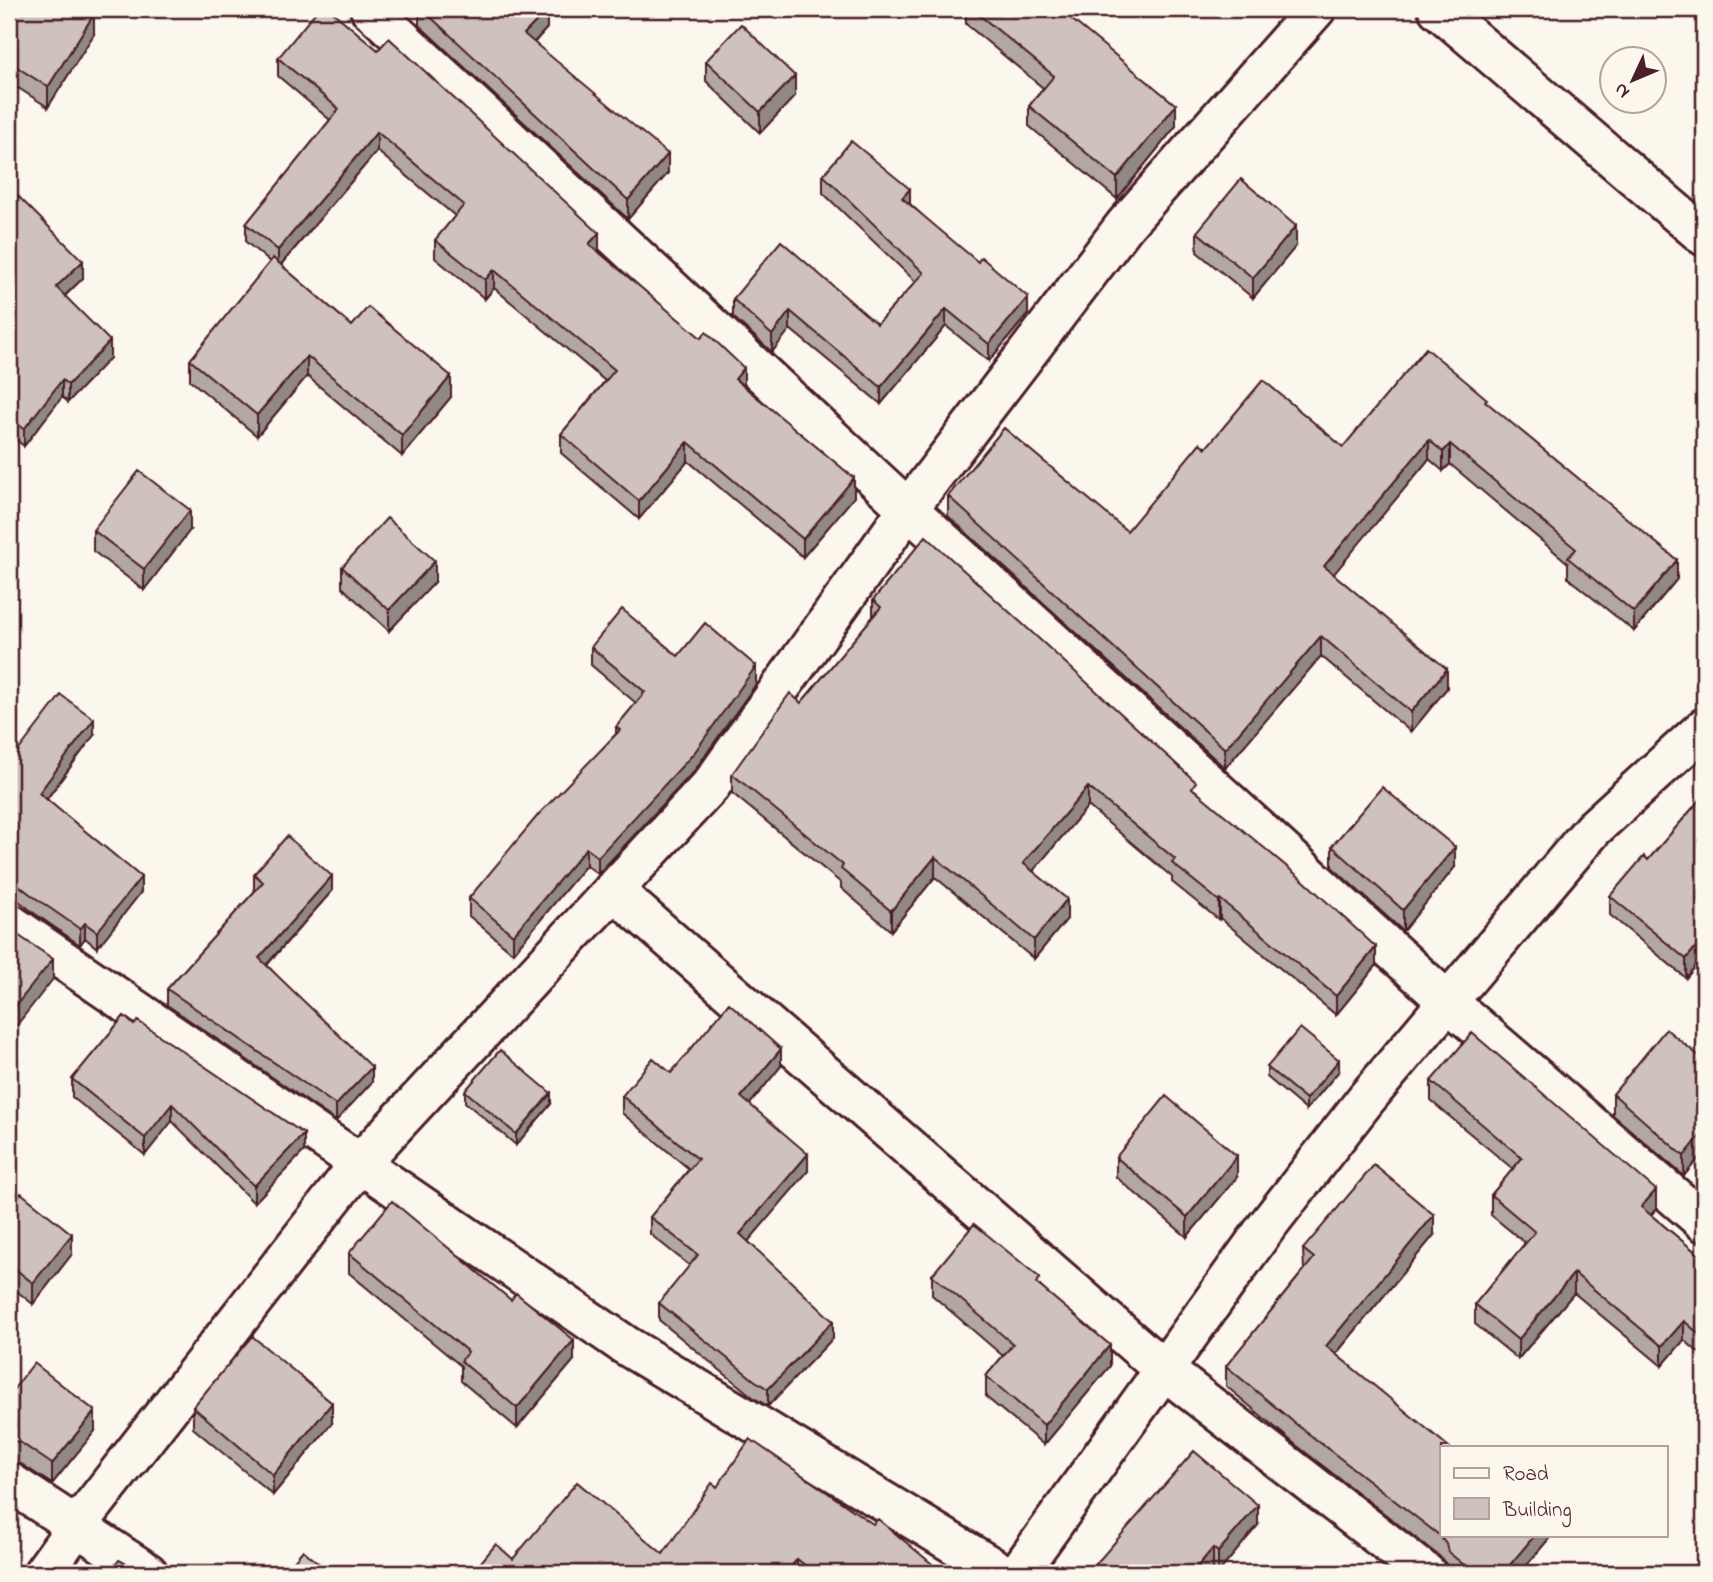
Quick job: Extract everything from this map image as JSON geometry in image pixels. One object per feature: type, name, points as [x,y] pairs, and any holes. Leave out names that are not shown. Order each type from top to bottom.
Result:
[{"type":"street","points":[[370,9],[908,509],[1447,1002],[1704,1222]]},
{"type":"street","points":[[43,1573],[360,1163],[711,785],[908,509],[1125,225],[1315,9]]},
{"type":"street","points":[[1438,9],[1704,236]]},
{"type":"street","points":[[1018,1573],[1267,1226],[1366,1099],[1593,829],[1704,728]]},
{"type":"street","points":[[613,890],[1164,1370],[1426,1573]]},
{"type":"street","points":[[9,923],[625,1345],[1002,1573]]},
{"type":"street","points":[[9,1482],[148,1573]]},
{"type":"building","points":[[13,9],[86,9],[94,14],[48,87],[9,62],[9,15]]},
{"type":"building","points":[[318,9],[329,9],[378,50],[389,38],[599,233],[589,244],[701,338],[706,332],[744,368],[735,379],[854,478],[803,539],[688,442],[639,501],[561,434],[615,370],[494,270],[485,280],[435,240],[464,205],[377,132],[278,250],[246,224],[339,109],[278,58]]},
{"type":"building","points":[[422,9],[546,9],[524,34],[668,154],[628,200]]},
{"type":"building","points":[[972,9],[1059,9],[1176,105],[1117,178],[1029,106],[1054,76]]},
{"type":"building","points":[[741,24],[795,76],[760,112],[706,61]]},
{"type":"building","points":[[851,141],[910,189],[902,198],[978,262],[981,257],[1028,297],[989,344],[946,309],[881,387],[790,311],[772,335],[733,299],[781,241],[877,324],[924,273],[823,175]]},
{"type":"building","points":[[1241,179],[1296,226],[1253,278],[1197,232]]},
{"type":"building","points":[[9,187],[83,261],[56,287],[110,341],[68,385],[62,380],[24,429],[9,417]]},
{"type":"building","points":[[273,258],[352,326],[368,307],[451,376],[402,435],[307,356],[257,415],[190,360]]},
{"type":"building","points":[[1426,348],[1487,399],[1485,401],[1677,560],[1634,612],[1568,558],[1576,549],[1450,444],[1443,452],[1429,440],[1324,566],[1447,669],[1411,712],[1321,636],[1225,749],[948,496],[1004,428],[1127,531],[1200,443],[1206,448],[1263,380],[1343,447]]},
{"type":"building","points":[[139,471],[190,510],[144,569],[93,530]]},
{"type":"building","points":[[387,518],[435,561],[389,610],[342,567]]},
{"type":"building","points":[[926,536],[1196,782],[1192,788],[1304,881],[1376,947],[1336,996],[1220,899],[1219,901],[1172,863],[1175,859],[1088,787],[1023,863],[1067,899],[1034,940],[935,857],[891,911],[841,869],[843,865],[732,774],[790,693],[801,703],[881,607],[873,600]]},
{"type":"building","points":[[622,609],[678,656],[705,623],[756,666],[694,753],[598,857],[586,848],[513,935],[469,898],[539,814],[620,730],[616,727],[645,692],[591,647]]},
{"type":"building","points":[[61,695],[94,719],[39,793],[141,877],[97,932],[85,923],[80,929],[9,878],[9,763]]},
{"type":"building","points":[[1382,787],[1455,847],[1403,910],[1332,846]]},
{"type":"building","points":[[1704,795],[1704,937],[1686,959],[1610,896],[1644,856],[1648,860]]},
{"type":"building","points":[[287,836],[332,876],[259,958],[372,1067],[336,1105],[167,989],[263,882],[254,874]]},
{"type":"building","points":[[9,929],[53,959],[9,1014]]},
{"type":"building","points":[[729,1003],[781,1049],[741,1097],[808,1154],[740,1234],[833,1321],[768,1389],[659,1303],[698,1255],[650,1217],[698,1159],[622,1096],[653,1058],[671,1073]]},
{"type":"building","points":[[124,1016],[134,1025],[138,1021],[304,1134],[254,1186],[172,1104],[145,1138],[72,1079]]},
{"type":"building","points":[[1300,1028],[1339,1060],[1306,1099],[1267,1067]]},
{"type":"building","points":[[1666,1029],[1704,1060],[1704,1131],[1684,1156],[1613,1094]]},
{"type":"building","points":[[1472,1033],[1656,1190],[1641,1207],[1704,1259],[1704,1338],[1684,1321],[1662,1346],[1574,1273],[1518,1340],[1475,1304],[1535,1232],[1491,1195],[1522,1158],[1431,1081]]},
{"type":"building","points":[[500,1050],[551,1093],[516,1134],[465,1091]]},
{"type":"building","points":[[1166,1096],[1237,1156],[1187,1217],[1116,1157]]},
{"type":"building","points":[[1374,1165],[1434,1215],[1326,1346],[1448,1446],[1440,1446],[1440,1536],[1534,1536],[1503,1573],[1474,1573],[1448,1552],[1439,1535],[1226,1366],[1314,1258],[1303,1249]]},
{"type":"building","points":[[21,1193],[72,1234],[33,1283],[9,1264],[9,1208]]},
{"type":"building","points":[[392,1201],[511,1300],[516,1293],[574,1340],[517,1408],[461,1361],[468,1352],[349,1253]]},
{"type":"building","points":[[974,1224],[1040,1278],[1036,1283],[1110,1345],[1044,1425],[986,1376],[1013,1344],[932,1275]]},
{"type":"building","points":[[252,1336],[332,1403],[273,1475],[193,1407]]},
{"type":"building","points":[[34,1363],[95,1411],[52,1464],[21,1443],[9,1440],[9,1395]]},
{"type":"building","points":[[750,1439],[873,1524],[878,1519],[943,1573],[815,1573],[797,1559],[786,1573],[472,1573],[496,1544],[513,1559],[577,1482],[663,1554],[712,1483],[717,1487]]},
{"type":"building","points":[[1194,1451],[1258,1505],[1218,1552],[1213,1548],[1192,1573],[1090,1573],[1089,1572]]},
{"type":"building","points":[[9,1488],[16,1492],[9,1502]]},
{"type":"building","points":[[303,1550],[330,1573],[284,1573]]},
{"type":"building","points":[[1704,1558],[1704,1573],[1691,1573]]},
{"type":"building","points":[[119,1560],[143,1573],[109,1573]]}]
